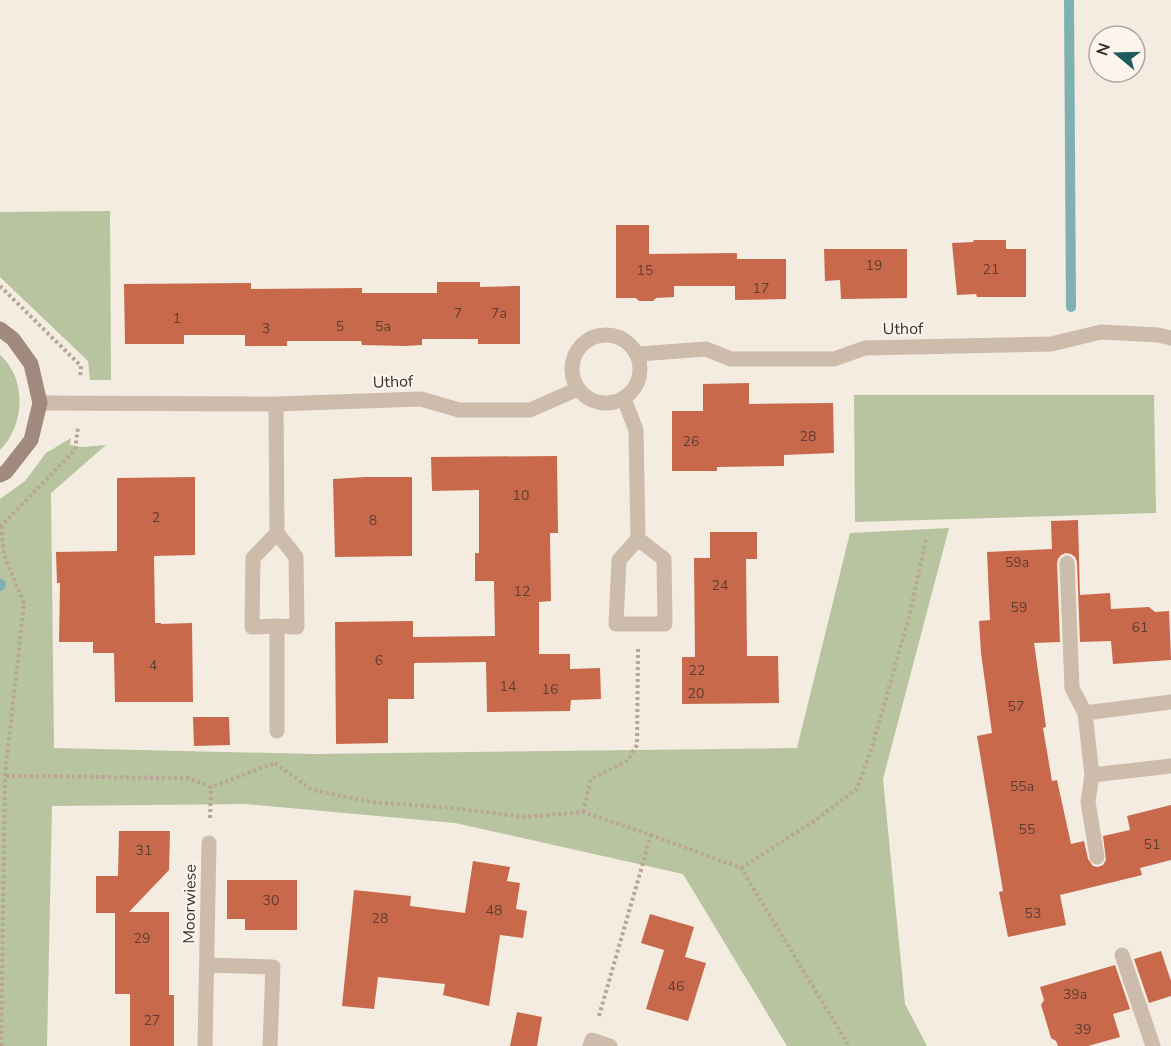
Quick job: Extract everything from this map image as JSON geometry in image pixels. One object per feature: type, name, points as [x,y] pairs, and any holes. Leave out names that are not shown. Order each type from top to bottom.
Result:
[{"type":"street","points":[[0,329],[13,339],[31,364],[39,403],[31,440],[6,472],[0,476]]},
{"type":"street","name":"Uthof","points":[[638,354],[706,349],[731,359],[834,359],[865,348],[1051,344],[1101,332],[1158,334],[1171,338]]},
{"type":"street","points":[[612,335],[627,341],[638,354],[641,371],[636,387],[624,399],[608,404],[591,401],[578,389],[572,374],[574,358],[582,344],[596,336],[612,335]]},
{"type":"street","name":"Uthof","points":[[39,403],[276,404],[421,399],[459,410],[530,410],[578,389]]},
{"type":"street","points":[[624,399],[636,430],[638,539],[619,560],[616,624],[665,624],[664,559],[638,539]]},
{"type":"street","points":[[276,404],[277,533],[296,557],[297,627],[252,627],[253,558],[277,533]]},
{"type":"street","points":[[1067,563],[1072,688],[1085,713],[1092,775],[1088,802],[1097,857]]},
{"type":"street","points":[[276,626],[277,731]]},
{"type":"street","points":[[1085,713],[1171,702]]},
{"type":"street","points":[[1092,775],[1171,766]]},
{"type":"street","name":"Moorwiese","points":[[205,1046],[209,843]]},
{"type":"street","points":[[1122,954],[1153,1046]]},
{"type":"street","name":"Moorwiese","points":[[207,965],[273,967],[270,1046]]},
{"type":"street","points":[[591,1043],[610,1046]]},
{"type":"path","points":[[0,286],[81,366]]},
{"type":"path","points":[[1,1046],[5,776],[24,603],[4,555],[1,526],[75,450]]},
{"type":"path","points":[[741,868],[814,821],[857,789],[872,747],[906,628],[926,539]]},
{"type":"path","points":[[583,812],[591,779],[627,761],[637,746],[638,623]]},
{"type":"path","points":[[5,776],[188,778],[211,787],[275,763],[312,790],[372,802],[452,808],[525,817],[583,812],[741,868],[849,1046]]},
{"type":"path","points":[[209,843],[211,787]]},
{"type":"path","points":[[591,1043],[651,835]]},
{"type":"green space","points":[[110,211],[111,380],[90,380],[88,361],[0,277],[0,212]]},
{"type":"green space","points":[[0,355],[15,376],[20,402],[14,428],[0,450]]},
{"type":"green space","points":[[854,395],[1154,395],[1156,513],[855,522]]},
{"type":"green space","points":[[71,438],[70,445],[83,447],[106,445],[51,493],[54,748],[315,754],[797,748],[850,533],[949,528],[883,779],[905,1004],[927,1046],[787,1046],[683,874],[455,823],[245,804],[52,806],[47,1046],[0,1046],[0,499],[25,481],[46,453]]},
{"type":"building","points":[[616,225],[649,225],[649,254],[737,253],[737,259],[786,259],[786,299],[735,300],[735,286],[674,286],[674,297],[656,298],[653,301],[616,298]]},
{"type":"building","points":[[974,240],[1006,240],[1006,249],[1026,249],[1026,297],[957,295],[952,243],[973,242]]},
{"type":"building","points":[[824,249],[907,249],[907,298],[841,299],[840,280],[825,281]]},
{"type":"building","points":[[437,282],[480,282],[480,287],[520,286],[520,344],[478,344],[478,339],[422,339],[422,345],[404,346],[362,345],[361,341],[287,341],[287,346],[245,346],[245,335],[184,335],[184,344],[125,344],[124,284],[251,283],[251,289],[362,288],[362,293],[437,293]]},
{"type":"building","points":[[749,383],[749,404],[833,403],[834,453],[784,455],[784,466],[717,467],[717,471],[672,471],[672,411],[703,411],[703,384]]},
{"type":"building","points":[[557,456],[558,533],[550,533],[551,601],[539,602],[539,654],[570,654],[570,669],[600,668],[601,699],[571,700],[570,711],[487,712],[486,662],[414,663],[414,699],[388,699],[388,743],[336,744],[335,622],[413,621],[413,637],[495,636],[494,581],[475,581],[475,553],[479,553],[479,490],[432,491],[431,457]]},
{"type":"building","points":[[195,477],[195,555],[154,556],[155,623],[192,623],[193,702],[115,702],[114,653],[93,653],[93,642],[59,642],[60,583],[57,583],[56,552],[117,551],[117,478]]},
{"type":"building","points":[[412,477],[412,556],[335,557],[333,479]]},
{"type":"building","points":[[1078,520],[1080,595],[1110,593],[1111,609],[1149,607],[1155,612],[1169,611],[1171,660],[1113,664],[1111,641],[1080,642],[1077,562],[1071,554],[1061,555],[1057,563],[1060,642],[1034,643],[1046,727],[1043,728],[1052,781],[1057,780],[1071,844],[1084,841],[1088,859],[1093,866],[1103,865],[1106,860],[1103,836],[1130,830],[1127,816],[1171,805],[1171,860],[1140,868],[1142,875],[1060,895],[1066,925],[1008,937],[999,892],[1003,891],[977,736],[992,733],[979,621],[990,620],[987,552],[1052,549],[1051,521]]},
{"type":"building","points":[[710,532],[757,532],[757,559],[746,559],[747,656],[778,656],[779,703],[682,704],[682,657],[695,657],[694,558],[710,558]]},
{"type":"building","points":[[193,717],[229,717],[230,745],[194,746]]},
{"type":"building","points":[[119,831],[170,831],[169,870],[129,912],[169,912],[169,995],[174,995],[174,1046],[130,1046],[130,994],[115,994],[115,913],[96,913],[96,876],[118,876]]},
{"type":"building","points":[[473,861],[510,867],[507,881],[520,883],[516,909],[527,911],[523,938],[500,935],[489,1006],[443,995],[445,984],[378,977],[374,1009],[342,1006],[354,890],[411,896],[410,906],[465,913]]},
{"type":"building","points":[[227,880],[297,880],[297,930],[245,930],[245,919],[227,919]]},
{"type":"building","points":[[650,914],[694,927],[685,957],[706,963],[688,1021],[646,1009],[664,950],[641,943]]},
{"type":"building","points":[[1161,951],[1171,981],[1171,996],[1149,1003],[1134,959]]},
{"type":"building","points":[[1115,965],[1130,1009],[1113,1014],[1120,1037],[1088,1046],[1058,1046],[1051,1038],[1041,1005],[1044,1000],[1040,987]]},
{"type":"building","points":[[517,1012],[542,1017],[537,1046],[510,1046]]},
{"type":"waterway","points":[[1069,0],[1071,307]]}]
